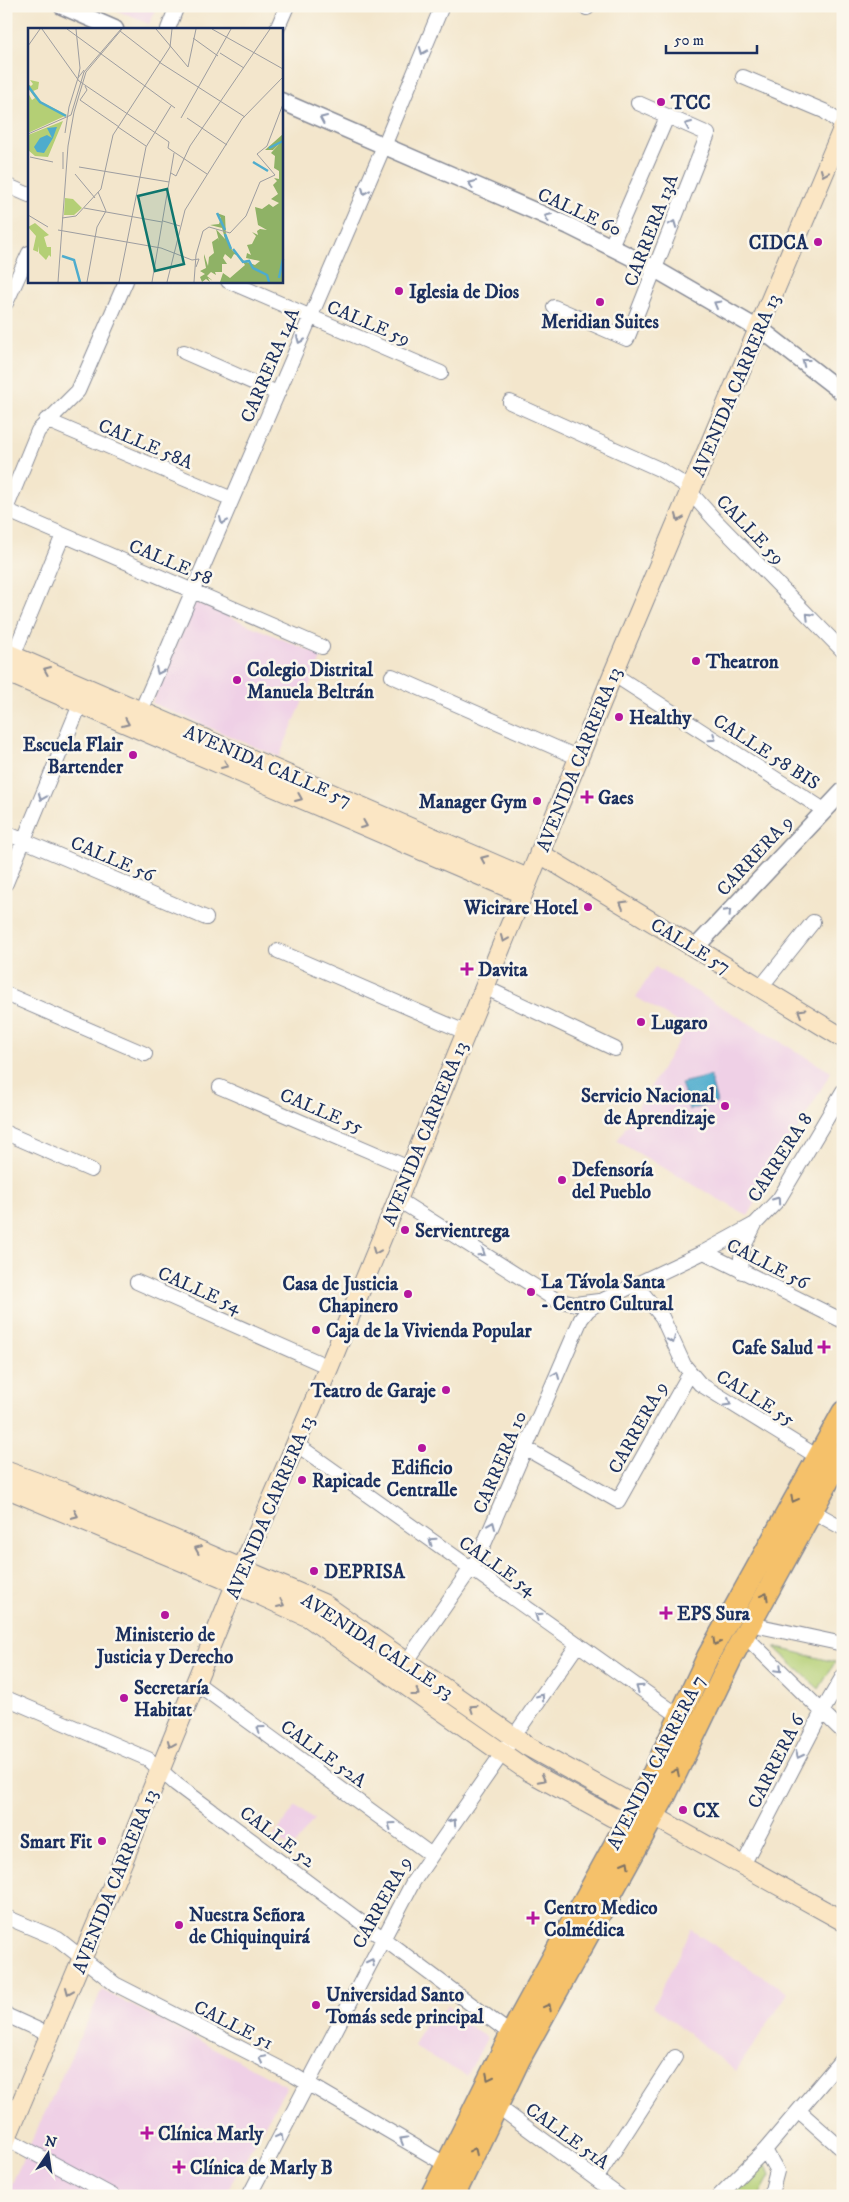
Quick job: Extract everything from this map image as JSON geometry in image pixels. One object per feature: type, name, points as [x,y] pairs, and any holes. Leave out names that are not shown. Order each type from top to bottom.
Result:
[{"type":"main road","name":"AVENIDA CARRERA 13","points":[[6,2138],[82,1959],[239,1576],[329,1367],[613,674],[843,126]]},
{"type":"main road","name":"AVENIDA CALLE 57","points":[[8,665],[84,695],[526,886]]},
{"type":"main road","name":"AVENIDA CALLE 57","points":[[84,695],[141,711],[526,886]]},
{"type":"main road","name":"CALLE 57","points":[[540,853],[843,1038]]},
{"type":"main road","name":"AVENIDA CARRERA 7","points":[[454,2196],[496,2105],[642,1816],[651,1778],[708,1656],[843,1412]]},
{"type":"main road","name":"AVENIDA CARRERA 7","points":[[431,2196],[445,2164],[511,2034],[642,1816],[747,1630],[843,1454]]},
{"type":"main road","name":"AVENIDA CALLE 53","points":[[6,1471],[64,1492],[239,1576],[323,1627],[500,1754],[612,1817],[642,1816]]},
{"type":"main road","name":"AVENIDA CALLE 53","points":[[6,1488],[239,1576],[324,1604],[513,1736],[642,1816],[677,1829],[843,1921]]},
{"type":"street","points":[[62,6],[113,28]]},
{"type":"street","points":[[168,28],[178,6]]},
{"type":"street","points":[[277,28],[287,6]]},
{"type":"street","name":"CARRERA 14A","points":[[141,711],[384,146],[442,6]]},
{"type":"street","points":[[743,77],[824,111],[843,126]]},
{"type":"street","name":"CALLE 60","points":[[282,101],[611,246],[759,328],[843,393]]},
{"type":"street","points":[[611,246],[667,117],[638,104]]},
{"type":"street","name":"CARRERA 13A","points":[[554,307],[628,339],[708,134],[667,117]]},
{"type":"street","points":[[6,185],[28,195]]},
{"type":"street","points":[[6,304],[28,255]]},
{"type":"street","points":[[6,510],[38,431],[46,420],[67,404],[78,391],[126,282]]},
{"type":"street","name":"CALLE 59","points":[[230,282],[441,373]]},
{"type":"street","points":[[184,352],[277,393]]},
{"type":"street","name":"CALLE 59","points":[[510,402],[674,477],[690,491],[714,520],[843,651]]},
{"type":"street","name":"CALLE 58A","points":[[46,420],[232,499]]},
{"type":"street","name":"CALLE 58","points":[[6,510],[322,646]]},
{"type":"street","points":[[8,665],[63,534]]},
{"type":"street","name":"CALLE 58 BIS","points":[[613,674],[824,810]]},
{"type":"street","points":[[392,676],[579,758]]},
{"type":"street","points":[[6,883],[84,695]]},
{"type":"street","name":"CARRERA 9","points":[[694,948],[843,791]]},
{"type":"street","name":"CALLE 56","points":[[6,833],[206,918]]},
{"type":"street","points":[[760,988],[813,922]]},
{"type":"street","points":[[278,951],[465,1032]]},
{"type":"street","points":[[484,987],[615,1049]]},
{"type":"street","points":[[6,994],[145,1054]]},
{"type":"street","name":"CALLE 55","points":[[220,1087],[409,1168]]},
{"type":"street","name":"CARRERA 8","points":[[742,1272],[741,1258],[744,1246],[755,1224],[778,1199],[843,1091]]},
{"type":"street","points":[[6,1133],[91,1170]]},
{"type":"street","points":[[397,1199],[556,1300],[575,1304],[601,1301],[704,1252],[755,1224]]},
{"type":"street","name":"CALLE 56","points":[[704,1252],[843,1322]]},
{"type":"street","name":"CALLE 54","points":[[137,1282],[329,1367]]},
{"type":"street","name":"CALLE 55","points":[[636,1285],[662,1316],[684,1365],[700,1384],[711,1393],[818,1457]]},
{"type":"street","name":"CARRERA 10","points":[[407,1661],[471,1569],[485,1544],[576,1328],[588,1310],[601,1301]]},
{"type":"street","name":"CARRERA 9","points":[[525,1448],[618,1501],[690,1373]]},
{"type":"street","name":"CALLE 54","points":[[296,1444],[679,1716]]},
{"type":"street","points":[[812,1511],[843,1528]]},
{"type":"street","points":[[747,1630],[843,1644]]},
{"type":"street","points":[[747,1630],[822,1712],[843,1732]]},
{"type":"street","name":"CARRERA 9","points":[[249,2196],[309,2084],[398,1907],[430,1854],[578,1644]]},
{"type":"street","name":"CARRERA 6","points":[[743,1864],[822,1712],[843,1676]]},
{"type":"street","name":"CALLE 52A","points":[[195,1682],[430,1854]]},
{"type":"street","name":"CALLE 52","points":[[6,1698],[148,1759],[160,1770],[511,2034]]},
{"type":"street","name":"CALLE 51","points":[[6,1917],[58,1939],[115,1984],[309,2084],[445,2164]]},
{"type":"street","points":[[6,2015],[50,2035]]},
{"type":"street","points":[[596,2179],[675,2057]]},
{"type":"street","points":[[719,2196],[765,2150],[843,2058]]},
{"type":"street","name":"CALLE 51A","points":[[496,2105],[619,2196]]},
{"type":"street","points":[[798,2111],[843,2150]]},
{"type":"street","points":[[6,2138],[114,2196]]},
{"type":"street","points":[[765,2150],[777,2171],[772,2190],[767,2196]]},
{"type":"shaded area","points":[[106,6],[157,6],[149,24]]},
{"type":"shaded area","name":"Colegio Distrital Manuela Beltrán","points":[[195,602],[322,656],[279,757],[152,703]]},
{"type":"shaded area","name":"Servicio Nacional de Aprendizaje","points":[[655,967],[831,1072],[748,1216],[617,1141],[687,1028],[636,997]]},
{"type":"shaded area","points":[[296,1806],[314,1819],[292,1849],[274,1836]]},
{"type":"shaded area","points":[[691,1930],[788,1993],[736,2071],[653,2006]]},
{"type":"shaded area","name":"Clínica Marly","points":[[102,1990],[287,2086],[224,2196],[6,2196]]},
{"type":"shaded area","points":[[447,2004],[456,2011],[454,2016],[487,2038],[467,2076],[414,2047],[425,2023],[433,2027],[435,2023],[438,2025]]},
{"type":"green space","points":[[774,1647],[835,1662],[819,1689]]},
{"type":"green space","points":[[764,2158],[770,2176],[759,2196],[723,2196]]},
{"type":"water","points":[[710,1076],[717,1103],[689,1110],[681,1083]]},
{"type":"place","name":"TCC","points":[[661,102]]},
{"type":"place","name":"CIDCA","points":[[818,242]]},
{"type":"place","name":"Iglesia de Dios","points":[[399,291]]},
{"type":"place","name":"Meridian Suites","points":[[600,302]]},
{"type":"place","name":"Theatron","points":[[696,661]]},
{"type":"place","name":"Colegio Distrital Manuela Beltrán","points":[[237,680]]},
{"type":"place","name":"Healthy","points":[[619,717]]},
{"type":"place","name":"Escuela Flair Bartender","points":[[133,755]]},
{"type":"place","name":"Gaes","points":[[587,797]]},
{"type":"place","name":"Manager Gym","points":[[537,801]]},
{"type":"place","name":"Wicirare Hotel","points":[[588,907]]},
{"type":"place","name":"Davita","points":[[467,969]]},
{"type":"place","name":"Lugaro","points":[[641,1022]]},
{"type":"place","name":"Servicio Nacional de Aprendizaje","points":[[725,1106]]},
{"type":"place","name":"Defensoría del Pueblo","points":[[562,1180]]},
{"type":"place","name":"Servientrega","points":[[405,1230]]},
{"type":"place","name":"La Távola Santa - Centro Cultural","points":[[531,1292]]},
{"type":"place","name":"Casa de Justicia Chapinero","points":[[408,1294]]},
{"type":"place","name":"Caja de la Vivienda Popular","points":[[316,1330]]},
{"type":"place","name":"Cafe Salud","points":[[824,1347]]},
{"type":"place","name":"Teatro de Garaje","points":[[446,1390]]},
{"type":"place","name":"Edificio Centralle","points":[[422,1448]]},
{"type":"place","name":"Rapicade","points":[[302,1480]]},
{"type":"place","name":"DEPRISA","points":[[314,1571]]},
{"type":"place","name":"EPS Sura","points":[[666,1613]]},
{"type":"place","name":"Ministerio de Justicia y Derecho","points":[[165,1615]]},
{"type":"place","name":"Secretaría Habitat","points":[[124,1698]]},
{"type":"place","name":"CX","points":[[683,1810]]},
{"type":"place","name":"Smart Fit","points":[[102,1841]]},
{"type":"place","name":"Centro Medico Colmédica","points":[[533,1918]]},
{"type":"place","name":"Nuestra Señora de Chiquinquirá","points":[[179,1925]]},
{"type":"place","name":"Universidad Santo Tomás sede principal","points":[[316,2005]]},
{"type":"place","name":"Clínica Marly","points":[[147,2133]]},
{"type":"place","name":"Clínica de Marly B","points":[[179,2167]]}]
